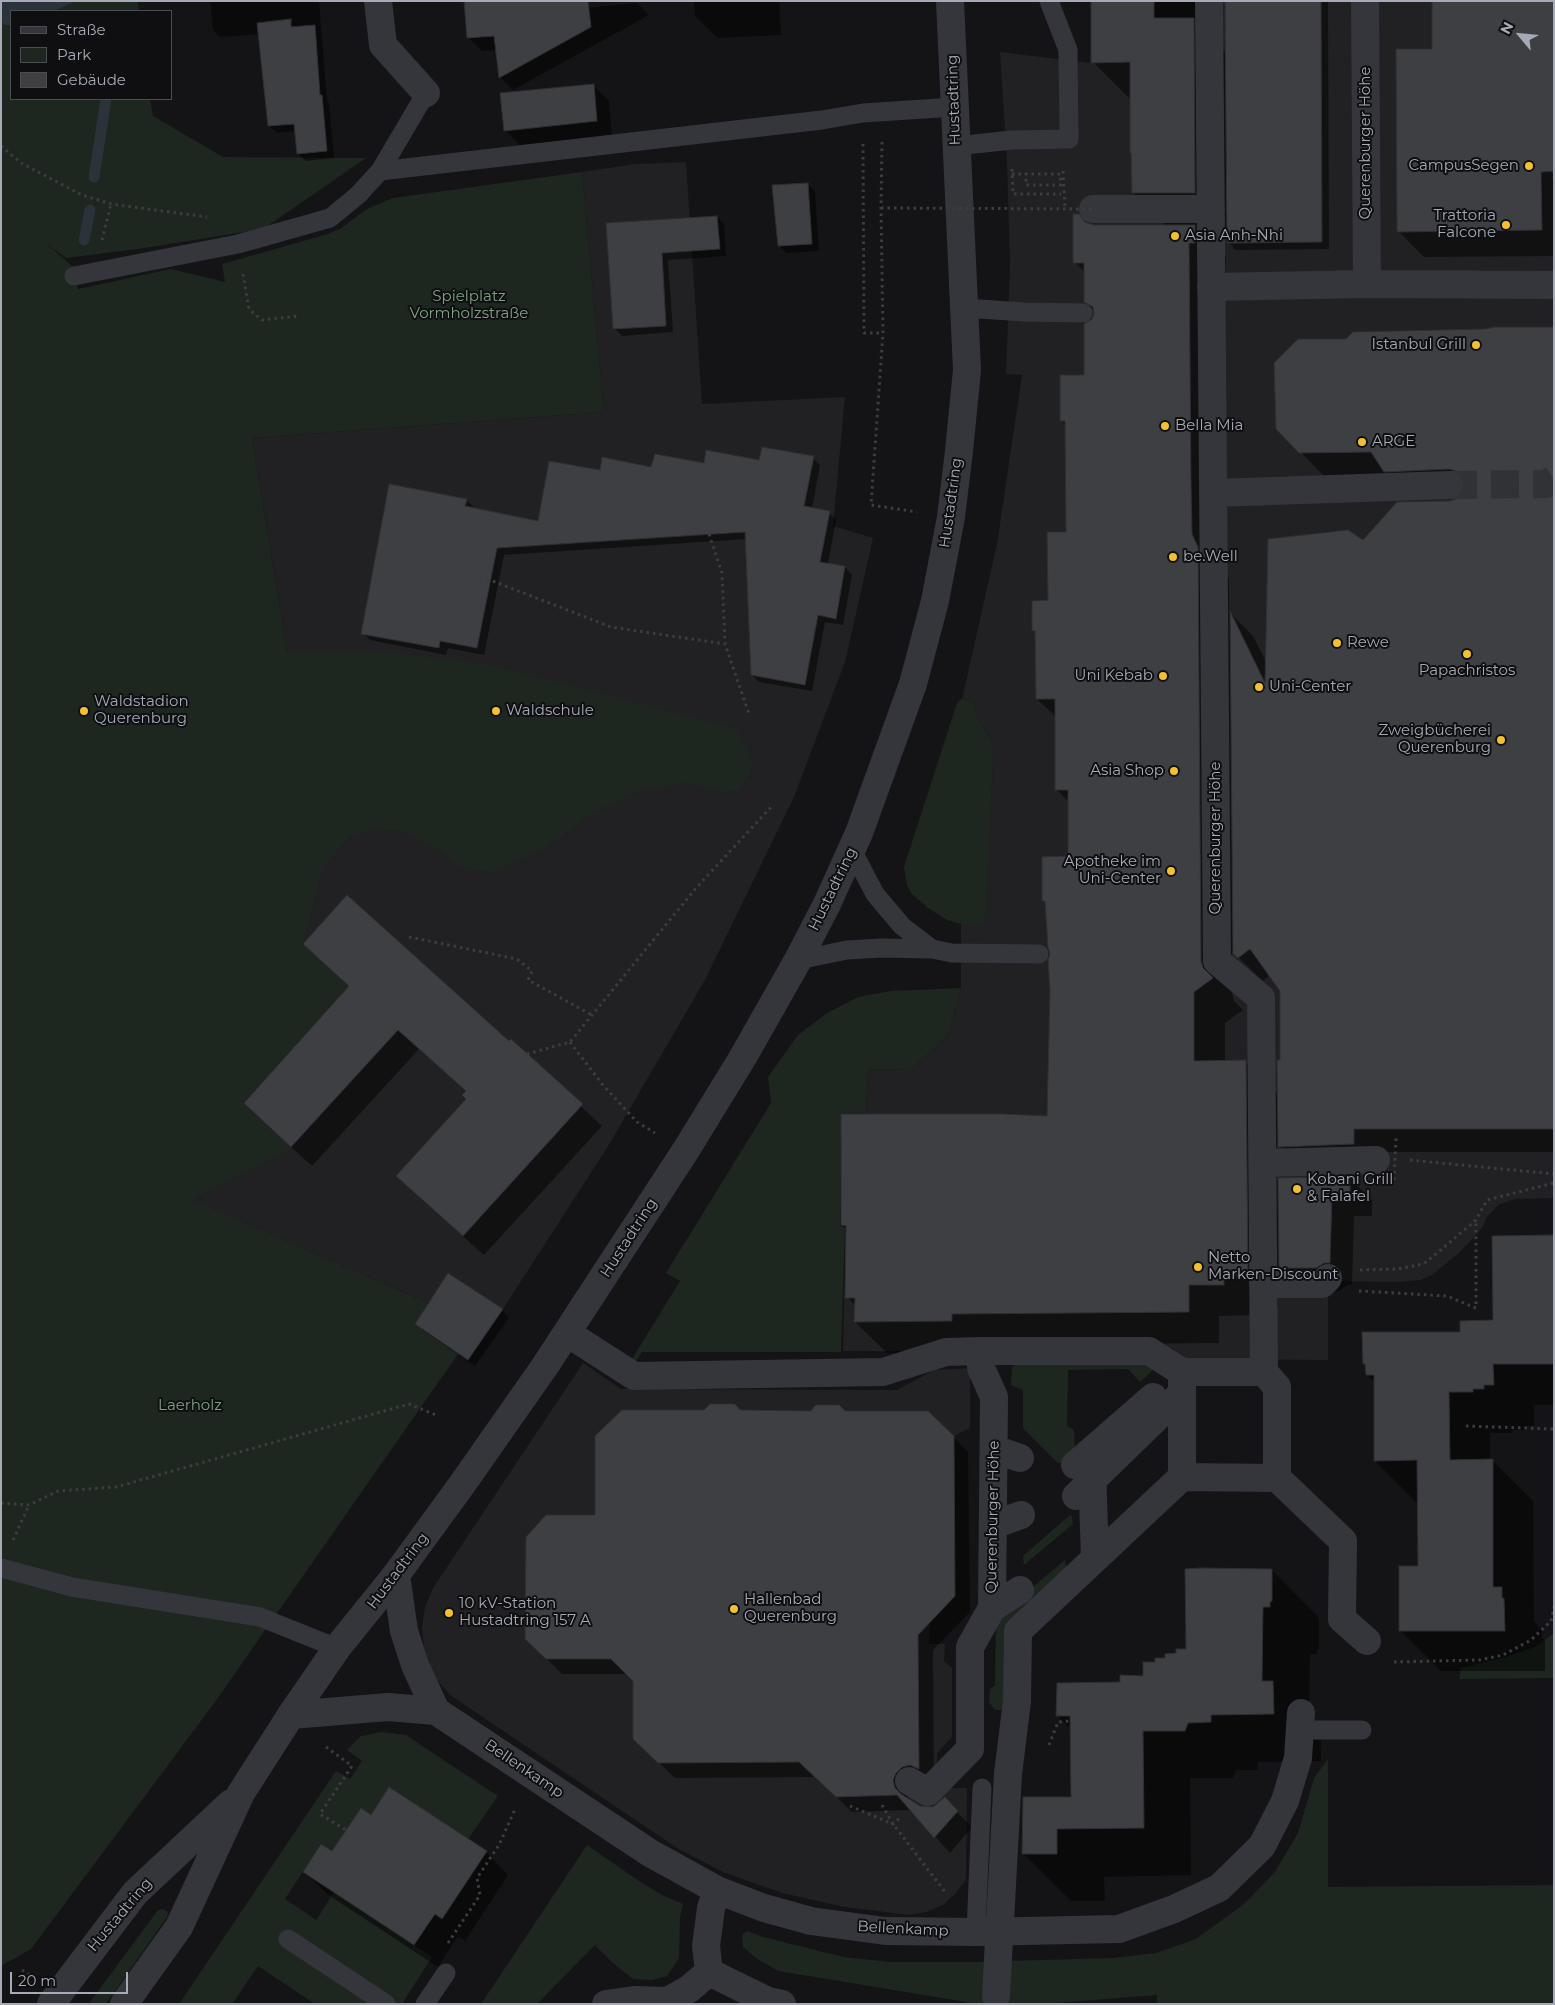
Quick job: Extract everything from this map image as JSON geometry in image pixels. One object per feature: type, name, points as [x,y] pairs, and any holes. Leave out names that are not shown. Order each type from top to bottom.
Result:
[{"type":"street","points":[[378,1],[384,45],[426,93]]},
{"type":"street","name":"Hustadtring","points":[[124,2004],[179,1927],[241,1793],[291,1715],[337,1648],[396,1575],[463,1483],[567,1333],[686,1150],[743,1057],[798,960],[852,850],[874,796],[912,684],[935,601],[951,517],[966,370],[965,308],[950,1]]},
{"type":"street","name":"Querenburger Höhe","points":[[1209,1],[1217,961],[1262,998],[1264,1372]]},
{"type":"street","name":"Querenburger Höhe","points":[[1365,1],[1367,284]]},
{"type":"street","points":[[1083,201],[1211,209]]},
{"type":"street","points":[[1212,287],[1367,284],[1554,284]]},
{"type":"street","points":[[1214,492],[1448,485]]},
{"type":"street","points":[[1263,1163],[1384,1159]]},
{"type":"street","points":[[1263,1284],[1322,1284],[1328,1278]]},
{"type":"street","points":[[567,1333],[634,1376],[883,1372],[946,1352],[1149,1351],[1182,1382],[1182,1477]]},
{"type":"street","name":"Querenburger Höhe","points":[[970,1749],[970,1647],[992,1608],[994,1397],[981,1368],[981,1351]]},
{"type":"street","points":[[1094,1559],[1085,1531],[1084,1473],[1182,1382],[1264,1372],[1277,1387],[1277,1478]]},
{"type":"street","points":[[994,1449],[1020,1458]]},
{"type":"street","points":[[996,2000],[1009,1762],[1017,1701],[1018,1631],[1182,1477],[1277,1478],[1343,1541],[1342,1619],[1367,1641]]},
{"type":"street","points":[[993,1525],[1021,1515]]},
{"type":"street","points":[[396,1575],[404,1631],[415,1665],[436,1711]]},
{"type":"street","points":[[992,1608],[1020,1590]]},
{"type":"street","name":"Bellenkamp","points":[[291,1715],[388,1708],[436,1711],[650,1853],[717,1890],[764,1908],[811,1921],[886,1931],[976,1932],[1119,1929],[1174,1909],[1219,1888],[1262,1846],[1285,1801],[1298,1758],[1300,1722]]},
{"type":"street","points":[[909,1782],[928,1792],[970,1749],[1009,1762]]},
{"type":"street","name":"Hustadtring","points":[[51,2004],[135,1893],[241,1793]]},
{"type":"street","points":[[709,1972],[706,1946],[711,1908],[717,1890]]},
{"type":"street","points":[[606,2004],[634,2000],[668,2001],[689,1988],[709,1972]]},
{"type":"street","points":[[709,1972],[768,2001],[782,2004]]},
{"type":"lane","points":[[956,146],[1012,140],[1069,139],[1068,50],[1049,1]]},
{"type":"lane","points":[[74,276],[238,244],[330,218],[358,195],[380,170],[426,93]]},
{"type":"lane","points":[[380,170],[792,123],[863,113],[954,107]]},
{"type":"lane","points":[[965,308],[1083,313]]},
{"type":"lane","points":[[852,850],[875,894],[902,926],[932,949]]},
{"type":"lane","points":[[798,960],[848,950],[882,948],[932,949],[952,954],[1038,954]]},
{"type":"lane","points":[[1,1568],[72,1587],[260,1617],[337,1648]]},
{"type":"lane","points":[[1300,1722],[1362,1730]]},
{"type":"lane","points":[[976,1932],[982,1788]]},
{"type":"lane","points":[[288,1939],[386,2004]]},
{"type":"lane","points":[[425,2004],[446,1973]]},
{"type":"path","points":[[882,112],[881,208],[884,333],[871,505],[951,517]]},
{"type":"path","points":[[1554,112],[1554,178]]},
{"type":"path","points":[[863,113],[864,333],[884,333]]},
{"type":"path","points":[[1,146],[21,162],[82,195],[111,204],[216,218]]},
{"type":"path","points":[[1012,174],[1021,174],[1031,174],[1060,174],[1061,185],[1026,185],[1026,178],[1026,171],[1063,171],[1065,208]]},
{"type":"path","points":[[1027,194],[1083,201]]},
{"type":"path","points":[[881,208],[1065,208],[1083,201]]},
{"type":"path","points":[[238,244],[249,309],[262,320],[298,316]]},
{"type":"path","points":[[709,534],[722,573],[725,644],[749,714]]},
{"type":"path","points":[[474,577],[490,580],[611,627],[725,644]]},
{"type":"path","points":[[527,1054],[570,1042],[696,888],[772,806]]},
{"type":"path","points":[[409,937],[517,959],[532,971],[528,980],[592,1014]]},
{"type":"path","points":[[570,1042],[602,1084],[637,1122],[686,1150]]},
{"type":"path","points":[[1394,1180],[1396,1138]]},
{"type":"path","points":[[1384,1159],[1554,1174]]},
{"type":"path","points":[[1328,1278],[1336,1270],[1398,1270],[1423,1264],[1476,1220],[1487,1200],[1554,1183]]},
{"type":"path","points":[[1354,1291],[1447,1296],[1476,1308],[1476,1220]]},
{"type":"path","points":[[1,1503],[29,1505],[58,1491],[116,1487],[408,1404],[436,1415]]},
{"type":"path","points":[[1466,1426],[1554,1429]]},
{"type":"path","points":[[9,1548],[29,1505]]},
{"type":"path","points":[[1367,1641],[1387,1663],[1478,1660],[1503,1655],[1531,1640],[1551,1621],[1554,1607]]},
{"type":"path","points":[[345,1776],[320,1814],[346,1830]]},
{"type":"path","points":[[463,1921],[480,1895],[478,1878],[499,1845],[514,1810],[538,1778]]},
{"type":"path","points":[[881,1803],[893,1824],[976,1932]]},
{"type":"path","points":[[850,1806],[893,1824]]},
{"type":"path","points":[[893,1824],[906,1812]]},
{"type":"shaded area","points":[[1,1],[76,1],[56,10],[10,10],[10,25],[4,25],[1,20]]},
{"type":"shaded area","name":"Uni-Center","points":[[1209,1],[1554,1],[1554,1198],[1515,1199],[1498,1205],[1487,1217],[1482,1228],[1460,1252],[1432,1275],[1420,1280],[1398,1282],[1328,1281],[1328,1360],[1182,1359],[1172,1348],[1149,1351],[843,1351],[846,1226],[841,1225],[841,1114],[866,1114],[868,1069],[911,1070],[948,1035],[961,988],[961,924],[984,924],[994,746],[975,712],[972,700],[962,699],[997,544],[1022,375],[1006,374],[1010,263],[1007,163],[1000,52],[1091,63],[1154,18],[1200,18]]},
{"type":"shaded area","name":"Waldschule","points":[[686,162],[702,404],[845,397],[833,526],[873,538],[845,662],[794,797],[705,980],[607,1148],[503,1309],[449,1273],[428,1303],[192,1200],[287,652],[252,438],[604,412],[582,172],[635,164]]},
{"type":"shaded area","points":[[583,1363],[621,1389],[897,1390],[934,1370],[970,1368],[970,1428],[954,1436],[955,1596],[930,1622],[929,1644],[945,1644],[944,1661],[952,1668],[952,1737],[937,1753],[937,1767],[947,1788],[967,1788],[966,1880],[943,1905],[926,1912],[909,1915],[845,1907],[782,1893],[723,1872],[677,1848],[450,1695],[434,1676],[424,1648],[422,1627],[425,1607],[433,1588]]},
{"type":"green space","points":[[1,1],[138,1],[139,10],[10,10],[10,100],[150,100],[153,116],[223,157],[366,158],[263,229],[138,249],[66,258],[47,244],[73,267],[78,289],[171,269],[225,282],[222,264],[328,234],[340,229],[367,209],[393,198],[582,172],[604,412],[252,438],[287,652],[388,652],[490,665],[736,728],[753,762],[749,776],[738,790],[724,792],[685,783],[639,791],[592,813],[545,848],[494,872],[464,869],[444,853],[403,831],[370,829],[348,838],[322,869],[302,945],[349,985],[245,1101],[244,1099],[242,1101],[292,1148],[193,1200],[428,1303],[415,1324],[458,1354],[215,1702],[31,1949],[1,1966]]},
{"type":"green space","points":[[962,699],[972,700],[975,712],[994,746],[985,924],[961,924],[947,920],[928,908],[912,894],[907,885],[904,867],[957,703]]},
{"type":"green space","points":[[961,988],[948,1035],[911,1070],[868,1069],[866,1113],[841,1113],[840,1226],[845,1227],[841,1352],[642,1352],[636,1361],[632,1359],[680,1281],[666,1273],[771,1103],[768,1077],[798,1035],[827,1013],[858,997],[891,991]]},
{"type":"green space","points":[[1017,1362],[1145,1362],[1153,1370],[1140,1382],[1128,1369],[1068,1370],[1067,1426],[1074,1430],[1075,1454],[1068,1462],[1058,1463],[1023,1428],[1023,1390],[1011,1385],[1012,1368]]},
{"type":"green space","points":[[1071,1514],[1073,1524],[1024,1565],[1023,1556]]},
{"type":"green space","points":[[1065,1560],[1068,1573],[1010,1629],[1009,1702],[1001,1710],[995,1710],[989,1702],[990,1689],[995,1685],[996,1625],[1005,1610]]},
{"type":"green space","points":[[1554,1633],[1554,1678],[1459,1679],[1461,1668],[1506,1657],[1535,1647]]},
{"type":"green space","points":[[382,1732],[406,1735],[498,1796],[468,1839],[371,1815],[333,1851],[321,1844],[285,1899],[316,1920],[334,1892],[432,1957],[402,2004],[315,2004],[258,1966],[232,2004],[179,2004],[336,1771],[350,1779],[362,1761],[347,1750],[361,1736]]},
{"type":"green space","points":[[1328,1759],[1328,1887],[1554,1885],[1554,2001],[1552,2004],[1157,2004],[1157,1995],[1043,2004],[1003,2004],[1006,1961],[1113,1958],[1156,1953],[1196,1939],[1244,1904],[1275,1872],[1298,1833],[1314,1778]]},
{"type":"green space","points":[[587,1845],[639,1881],[664,1896],[683,1904],[680,1917],[679,1958],[667,1976],[652,1980],[633,1979],[595,1945],[537,2004],[481,2004]]},
{"type":"green space","points":[[163,1909],[168,1912],[167,1917],[106,2004],[93,2004],[90,2002],[158,1910]]},
{"type":"green space","points":[[747,1931],[763,1937],[843,1957],[891,1962],[990,1962],[987,2004],[778,1971],[756,1958],[743,1947],[742,1935]]},
{"type":"building","points":[[464,1],[588,1],[591,27],[499,78],[494,36],[467,38]]},
{"type":"building","points":[[1091,1],[1154,1],[1154,18],[1194,18],[1195,193],[1132,193],[1130,62],[1091,63]]},
{"type":"building","points":[[1225,1],[1321,1],[1322,242],[1227,243]]},
{"type":"building","points":[[1432,1],[1554,1],[1554,171],[1541,172],[1542,230],[1397,232],[1396,49],[1432,49]]},
{"type":"building","points":[[291,19],[291,27],[315,25],[320,95],[322,95],[327,151],[297,154],[294,124],[268,126],[257,23]]},
{"type":"building","points":[[594,84],[597,121],[504,131],[500,93]]},
{"type":"building","points":[[808,183],[812,244],[778,246],[772,185]]},
{"type":"building","points":[[1073,214],[1079,214],[1085,222],[1093,225],[1195,225],[1195,243],[1189,243],[1192,534],[1198,547],[1201,961],[1203,968],[1213,978],[1194,992],[1194,1061],[1246,1060],[1248,1276],[1224,1276],[1224,1285],[1189,1285],[1189,1312],[952,1314],[952,1321],[854,1322],[855,1298],[845,1298],[846,1226],[841,1225],[841,1114],[1002,1114],[1047,1116],[1050,991],[1048,960],[1050,954],[1045,901],[1042,901],[1042,857],[1068,856],[1068,790],[1055,790],[1055,699],[1036,699],[1035,631],[1032,631],[1032,601],[1048,600],[1047,532],[1066,532],[1065,421],[1060,421],[1060,375],[1084,375],[1084,324],[1092,319],[1094,314],[1093,307],[1084,302],[1084,263],[1073,263]]},
{"type":"building","points":[[717,216],[720,249],[662,253],[666,326],[613,329],[606,223]]},
{"type":"building","points":[[1495,327],[1554,327],[1554,1129],[1354,1129],[1354,1144],[1278,1147],[1277,1060],[1280,1060],[1280,991],[1250,949],[1238,958],[1233,954],[1230,611],[1265,683],[1268,539],[1348,530],[1363,540],[1397,502],[1450,501],[1458,498],[1463,492],[1465,485],[1462,476],[1456,471],[1449,469],[1384,472],[1371,452],[1299,453],[1276,429],[1274,363],[1298,339],[1346,339],[1353,332],[1486,329]]},
{"type":"building","points":[[762,447],[814,456],[804,506],[830,511],[820,562],[845,566],[836,619],[818,615],[805,685],[751,675],[745,532],[497,548],[477,648],[440,641],[439,648],[361,634],[389,484],[467,499],[465,506],[538,521],[549,461],[600,470],[602,457],[651,467],[655,454],[704,463],[706,450],[759,460]]},
{"type":"building","points":[[347,895],[509,1041],[511,1039],[583,1104],[463,1236],[396,1176],[466,1099],[462,1095],[466,1091],[398,1030],[291,1147],[244,1103],[349,986],[303,944]]},
{"type":"building","points":[[1350,1176],[1350,1194],[1332,1193],[1330,1263],[1324,1263],[1316,1268],[1279,1268],[1278,1178]]},
{"type":"building","points":[[1554,1235],[1554,1364],[1493,1364],[1494,1385],[1484,1385],[1484,1389],[1473,1389],[1473,1392],[1449,1392],[1450,1460],[1493,1459],[1493,1587],[1502,1587],[1505,1631],[1399,1631],[1399,1566],[1418,1566],[1417,1460],[1374,1461],[1374,1375],[1366,1375],[1365,1364],[1363,1364],[1362,1332],[1460,1332],[1460,1321],[1493,1320],[1492,1236]]},
{"type":"building","points":[[448,1273],[503,1309],[468,1360],[415,1324]]},
{"type":"building","name":"Hallenbad Querenburg","points":[[710,1404],[735,1404],[740,1410],[811,1411],[816,1405],[839,1405],[845,1411],[928,1411],[954,1436],[955,1596],[918,1635],[919,1769],[910,1765],[902,1767],[896,1773],[893,1780],[895,1788],[901,1794],[920,1806],[933,1807],[945,1797],[958,1811],[934,1838],[897,1795],[836,1797],[799,1762],[658,1763],[633,1739],[633,1681],[611,1659],[546,1659],[525,1639],[526,1537],[546,1515],[595,1515],[595,1436],[622,1410],[704,1410]]},
{"type":"building","points":[[1185,1569],[1272,1569],[1272,1601],[1270,1602],[1270,1607],[1263,1607],[1262,1681],[1273,1681],[1274,1714],[1211,1715],[1211,1722],[1188,1723],[1185,1731],[1143,1731],[1144,1828],[1057,1829],[1057,1854],[1022,1854],[1023,1797],[1071,1797],[1070,1716],[1056,1716],[1057,1683],[1120,1682],[1120,1675],[1143,1676],[1143,1662],[1155,1662],[1155,1658],[1165,1658],[1165,1654],[1176,1653],[1176,1649],[1186,1649]]},
{"type":"building","points":[[389,1787],[487,1851],[442,1919],[435,1914],[414,1945],[303,1872],[321,1844],[332,1851],[361,1808],[371,1815]]},
{"type":"waterway","points":[[94,177],[106,100]]},
{"type":"waterway","points":[[84,240],[90,210]]},
{"type":"tunnel","points":[[1449,485],[1547,484],[1554,479]]},
{"type":"place","name":"CampusSegen","points":[[1529,166]]},
{"type":"place","name":"Trattoria Falcone","points":[[1506,225]]},
{"type":"place","name":"Asia Anh-Nhi","points":[[1175,236]]},
{"type":"place","name":"Istanbul Grill","points":[[1476,345]]},
{"type":"place","name":"Bella Mia","points":[[1165,426]]},
{"type":"place","name":"ARGE","points":[[1362,442]]},
{"type":"place","name":"be.Well","points":[[1173,557]]},
{"type":"place","name":"Rewe","points":[[1337,643]]},
{"type":"place","name":"Papachristos","points":[[1467,654]]},
{"type":"place","name":"Uni Kebab","points":[[1163,676]]},
{"type":"place","name":"Uni-Center","points":[[1259,687]]},
{"type":"place","name":"Waldstadion Querenburg","points":[[84,711]]},
{"type":"place","name":"Waldschule","points":[[496,711]]},
{"type":"place","name":"Zweigbücherei Querenburg","points":[[1501,740]]},
{"type":"place","name":"Asia Shop","points":[[1174,771]]},
{"type":"place","name":"Apotheke im Uni-Center","points":[[1171,871]]},
{"type":"place","name":"Kobani Grill & Falafel","points":[[1297,1189]]},
{"type":"place","name":"Netto Marken-Discount","points":[[1198,1267]]},
{"type":"place","name":"Hallenbad Querenburg","points":[[734,1609]]},
{"type":"place","name":"10 kV-Station Hustadtring 157 A","points":[[449,1613]]},
{"type":"park label","name":"Spielplatz Vormholzstraße","points":[[469,306]]},
{"type":"park label","name":"Laerholz","points":[[190,1406]]}]
